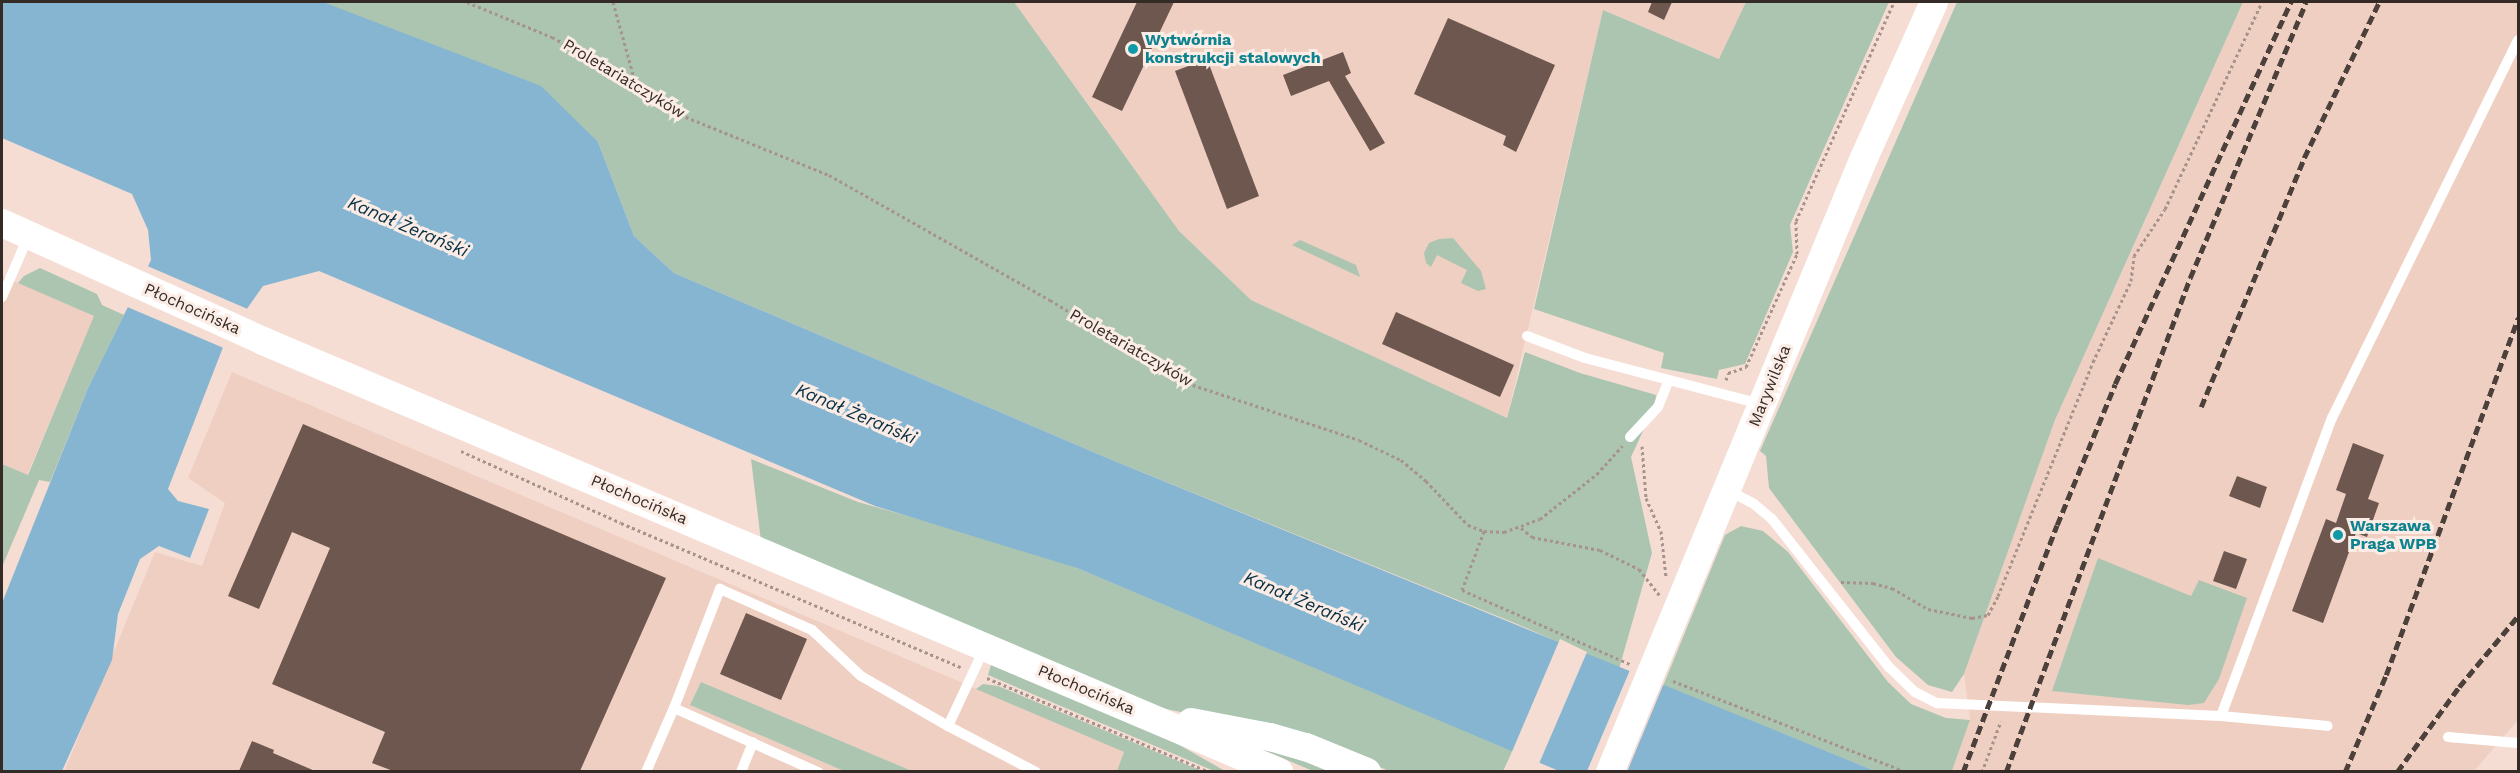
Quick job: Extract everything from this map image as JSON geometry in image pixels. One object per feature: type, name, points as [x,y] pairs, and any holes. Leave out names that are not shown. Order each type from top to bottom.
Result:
[{"type":"main road","name":"Marywilska","points":[[1610,771],[1669,598],[1727,491],[1864,158],[1934,2]]},
{"type":"main road","name":"Płochocińska","points":[[2,223],[263,341],[1279,771]]},
{"type":"main road","points":[[1143,714],[1270,736],[1306,747],[1367,771]]},
{"type":"lane","points":[[2221,716],[2332,418],[2518,40]]},
{"type":"lane","points":[[2,297],[29,235]]},
{"type":"lane","points":[[1527,336],[1585,358],[1762,404]]},
{"type":"lane","points":[[1630,437],[1658,407],[1669,380]]},
{"type":"lane","points":[[1727,491],[1754,504],[1772,519],[1824,582],[1889,668],[1915,692],[1937,703],[2006,708],[2221,716],[2328,726]]},
{"type":"lane","points":[[646,771],[674,708],[720,589],[812,630],[861,676],[948,726],[1036,771]]},
{"type":"lane","points":[[948,726],[985,647]]},
{"type":"lane","points":[[674,708],[818,771]]},
{"type":"lane","points":[[2448,737],[2518,743]]},
{"type":"lane","points":[[741,771],[753,742]]},
{"type":"path","name":"Proletariatczyków","points":[[467,2],[552,37],[637,87],[669,110],[829,175],[1050,300],[1187,383],[1359,440],[1401,460],[1426,481],[1462,520],[1484,531]]},
{"type":"path","points":[[614,2],[637,87]]},
{"type":"path","points":[[1726,380],[1728,373],[1746,367],[1792,265],[1798,246],[1796,221],[1894,2]]},
{"type":"path","points":[[1824,582],[1873,583],[1892,588],[1928,609],[1972,618],[1988,615],[1998,596],[2093,362],[2131,281],[2134,256],[2165,209],[2262,2]]},
{"type":"path","points":[[1641,426],[1645,492],[1660,531],[1669,598]]},
{"type":"path","points":[[1630,437],[1597,474],[1539,519],[1521,528],[1484,531],[1462,590],[1636,666]]},
{"type":"path","points":[[1521,528],[1532,537],[1600,550],[1639,569],[1669,598]]},
{"type":"path","points":[[1668,679],[1906,771]]},
{"type":"path","points":[[1982,771],[2006,708]]},
{"type":"shaded area","points":[[1014,2],[1746,2],[1720,59],[1603,10],[1507,418],[1251,300],[1179,231]]},
{"type":"shaded area","points":[[2243,2],[2518,2],[2518,720],[2474,771],[1952,772],[1970,720],[1964,674],[2055,420]]},
{"type":"shaded area","points":[[2,276],[95,316],[27,475],[2,464]]},
{"type":"shaded area","points":[[232,372],[1125,752],[1117,771],[912,771],[701,682],[690,705],[844,771],[64,772],[155,552],[202,566],[225,503],[188,478]]},
{"type":"green space","points":[[323,2],[1014,2],[1179,231],[1251,300],[1507,418],[1525,352],[1580,373],[1656,395],[1655,405],[1631,457],[1652,553],[1619,669],[1517,624],[1112,460],[674,273],[634,236],[598,142]]},
{"type":"green space","points":[[1746,2],[1889,2],[1790,225],[1793,252],[1745,364],[1719,370],[1717,379],[1661,368],[1664,353],[1534,309],[1603,10],[1719,59]]},
{"type":"green space","points":[[1957,2],[2243,2],[2055,420],[1964,674],[1952,692],[1928,685],[1896,657],[1769,488],[1766,456],[1760,451]]},
{"type":"green space","points":[[1453,238],[1481,271],[1486,289],[1478,291],[1461,283],[1467,270],[1437,255],[1431,267],[1426,263],[1424,253],[1429,243],[1439,239]]},
{"type":"green space","points":[[1300,240],[1356,265],[1360,277],[1292,245]]},
{"type":"green space","points":[[40,268],[97,294],[102,305],[124,315],[88,388],[50,482],[39,480],[2,567],[2,464],[28,475],[94,316],[18,283],[24,276]]},
{"type":"green space","points":[[751,459],[858,502],[1007,544],[1010,540],[1513,750],[1503,771],[1389,771],[1366,761],[1256,727],[1156,707],[761,541]]},
{"type":"green space","points":[[1741,526],[1763,531],[1788,552],[1888,682],[1911,704],[1946,718],[1970,720],[1952,771],[1875,771],[1663,686],[1725,535]]},
{"type":"green space","points":[[2098,558],[2191,596],[2199,580],[2247,598],[2219,679],[2204,703],[2188,705],[2052,691]]},
{"type":"green space","points":[[991,665],[1167,738],[1225,771],[1214,771],[988,675]]},
{"type":"green space","points":[[701,682],[912,771],[844,771],[690,705]]},
{"type":"green space","points":[[983,684],[998,686],[1202,771],[1117,771],[1124,752],[976,689]]},
{"type":"green space","points":[[1249,744],[1350,771],[1313,771]]},
{"type":"water","name":"Kanał Żerański","points":[[2,2],[323,2],[541,86],[598,142],[634,236],[674,273],[1112,460],[1875,771],[1559,771],[1077,568],[875,506],[319,271],[263,286],[227,337],[168,489],[178,501],[209,509],[190,558],[159,546],[140,559],[118,614],[112,660],[62,771],[2,771],[2,603],[88,388],[151,260],[148,230],[132,194],[2,138]]},
{"type":"pier","points":[[145,265],[250,310],[226,349],[125,306]]},
{"type":"pier","points":[[1560,639],[1587,652],[1538,766],[1511,754]]},
{"type":"pier","points":[[1630,670],[1664,683],[1627,772],[1587,771]]},
{"type":"building","name":"Wytwórnia konstrukcji stalowych","points":[[1137,2],[1174,2],[1122,111],[1092,97]]},
{"type":"building","points":[[1652,2],[1672,2],[1664,20],[1648,12]]},
{"type":"building","points":[[1448,18],[1555,65],[1516,152],[1503,145],[1506,136],[1414,94]]},
{"type":"building","points":[[1343,52],[1351,73],[1345,76],[1385,143],[1370,151],[1329,81],[1291,96],[1283,75]]},
{"type":"building","points":[[1207,59],[1259,196],[1227,209],[1175,71]]},
{"type":"building","points":[[1396,312],[1514,365],[1500,397],[1382,344]]},
{"type":"building","points":[[303,424],[666,578],[580,771],[393,771],[372,763],[385,732],[272,684],[330,548],[292,532],[259,609],[228,596]]},
{"type":"building","name":"Warszawa Praga WPB","points":[[2353,443],[2384,455],[2368,499],[2379,503],[2367,537],[2356,533],[2323,623],[2292,611],[2326,519],[2336,523],[2346,494],[2336,490]]},
{"type":"building","points":[[2237,476],[2267,487],[2260,508],[2229,496]]},
{"type":"building","points":[[2224,551],[2247,559],[2236,589],[2213,581]]},
{"type":"building","points":[[746,613],[807,639],[781,700],[720,674]]},
{"type":"building","points":[[252,741],[274,750],[273,753],[315,771],[239,771]]},
{"type":"railway","points":[[1963,772],[2057,525],[2115,384],[2291,2]]},
{"type":"railway","points":[[2006,772],[2190,278],[2306,2]]},
{"type":"railway","points":[[2201,407],[2304,158],[2379,2]]},
{"type":"railway","points":[[2345,772],[2386,675],[2518,318]]},
{"type":"railway","points":[[2397,772],[2459,687],[2518,616]]},
{"type":"place","name":"Wytwórnia konstrukcji stalowych","points":[[1133,49]]},
{"type":"place","name":"Warszawa Praga WPB","points":[[2338,535]]}]
